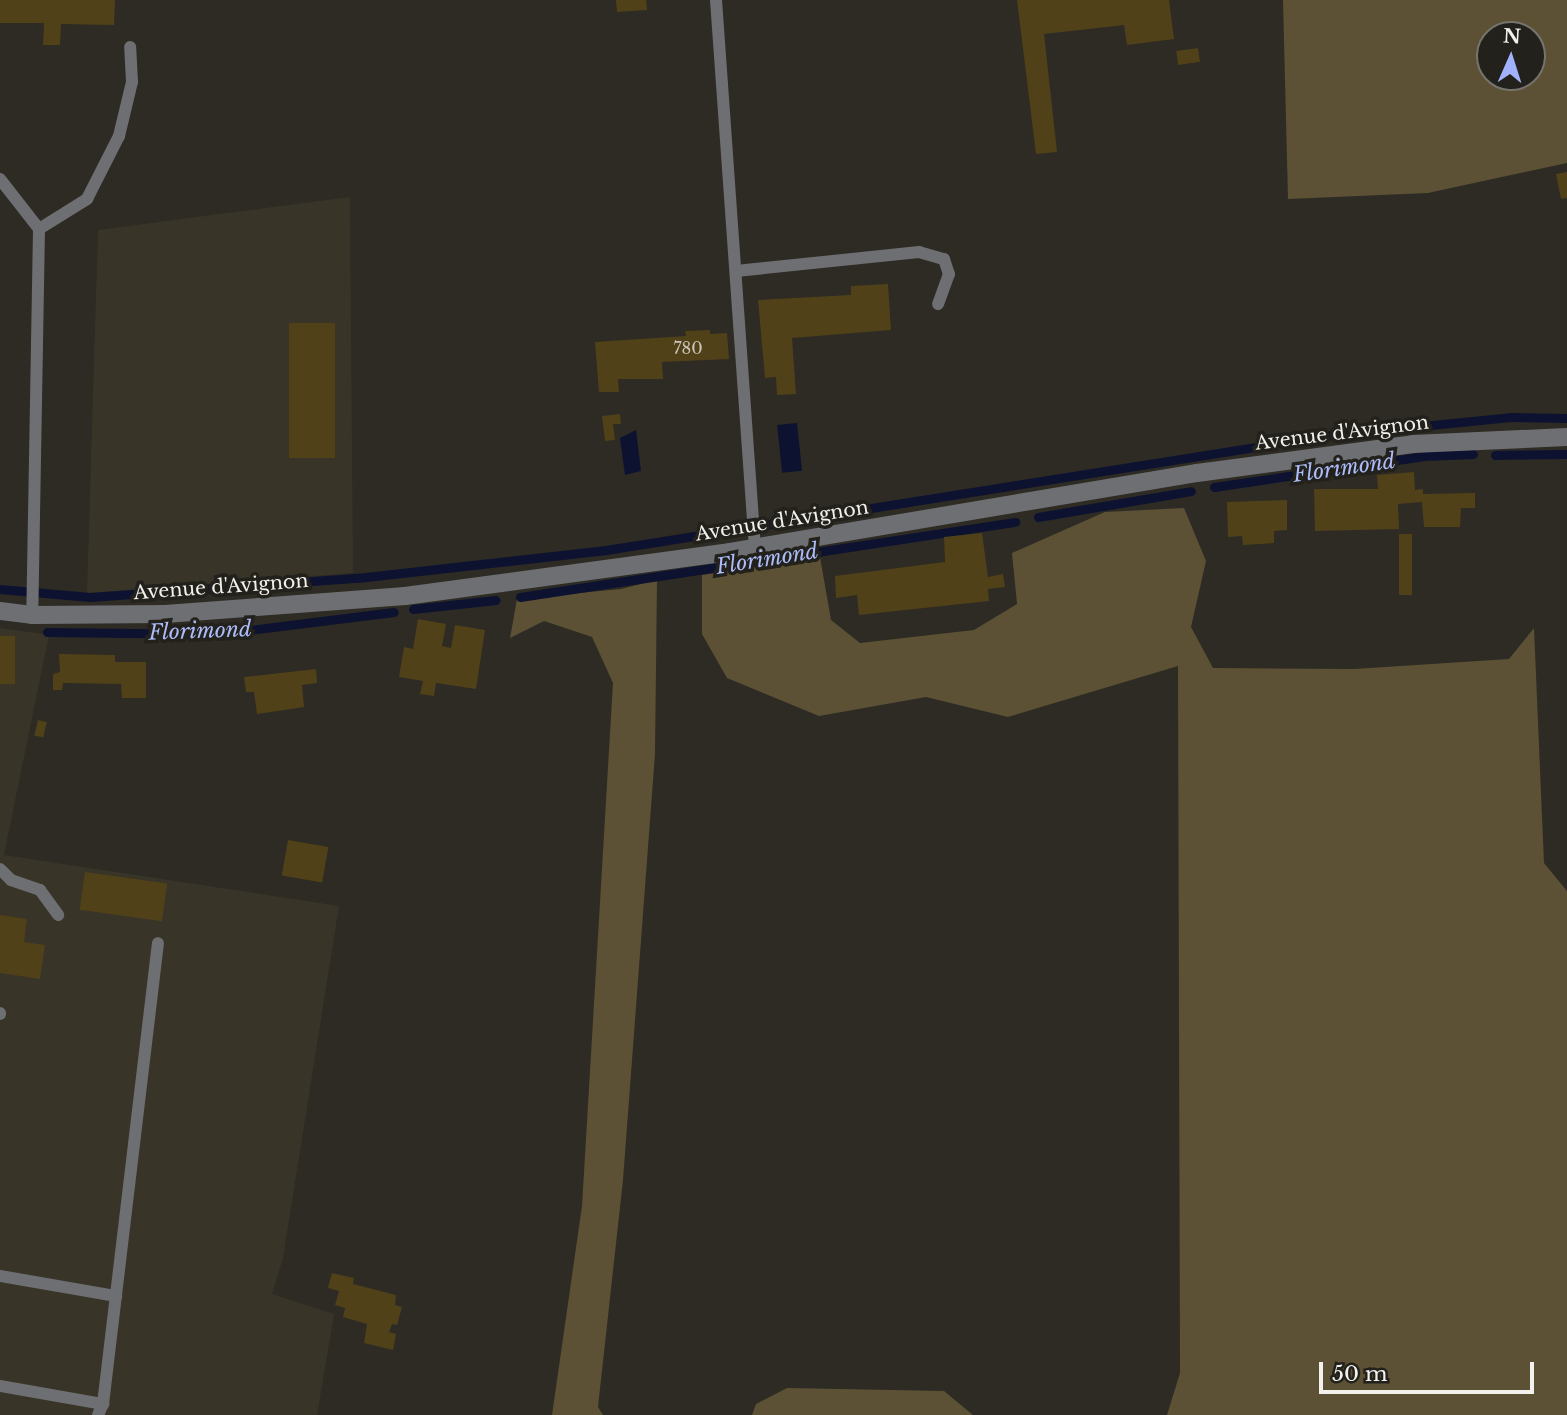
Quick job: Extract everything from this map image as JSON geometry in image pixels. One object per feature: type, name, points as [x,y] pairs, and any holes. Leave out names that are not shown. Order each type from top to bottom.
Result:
[{"type":"street","name":"Avenue d'Avignon","points":[[0,611],[32,615],[165,614],[405,596],[755,548],[1197,472],[1413,444],[1567,438]]},
{"type":"lane","points":[[716,0],[755,548]]},
{"type":"lane","points":[[39,229],[87,199],[103,168],[118,136],[132,82],[130,47]]},
{"type":"lane","points":[[0,179],[39,229],[32,615]]},
{"type":"lane","points":[[736,271],[919,252],[944,259],[949,274],[939,304]]},
{"type":"lane","points":[[0,869],[11,880],[40,890],[58,915]]},
{"type":"lane","points":[[0,1386],[101,1410],[158,943]]},
{"type":"lane","points":[[0,1276],[116,1296]]},
{"type":"shaded area","points":[[1283,0],[1567,0],[1567,163],[1428,193],[1288,199]]},
{"type":"shaded area","points":[[350,197],[353,573],[87,593],[98,230]]},
{"type":"shaded area","points":[[1184,508],[1206,561],[1191,627],[1213,668],[1354,669],[1509,659],[1534,628],[1544,863],[1567,891],[1567,1415],[1167,1415],[1180,1373],[1178,666],[1008,717],[926,697],[819,716],[727,678],[702,634],[702,575],[820,557],[831,620],[860,643],[974,630],[1017,604],[1012,553],[1105,512]]},
{"type":"shaded area","points":[[657,580],[655,754],[623,1180],[598,1407],[603,1415],[552,1415],[582,1206],[613,683],[592,637],[544,621],[510,638],[517,599],[621,589]]},
{"type":"shaded area","points":[[0,628],[49,635],[4,855],[339,906],[283,1258],[272,1294],[334,1314],[317,1415],[0,1415]]},
{"type":"shaded area","points":[[787,1388],[944,1391],[973,1415],[752,1415],[756,1404]]},
{"type":"water","points":[[797,423],[802,471],[782,473],[777,425]]},
{"type":"water","points":[[636,430],[641,471],[625,475],[620,438]]},
{"type":"building","points":[[0,0],[115,0],[114,25],[61,24],[60,45],[43,45],[44,23],[0,23]]},
{"type":"building","points":[[616,0],[646,0],[647,10],[617,12]]},
{"type":"building","points":[[1017,0],[1169,0],[1174,39],[1127,45],[1124,25],[1044,34],[1057,152],[1036,154]]},
{"type":"building","points":[[1198,48],[1200,62],[1178,65],[1176,51]]},
{"type":"building","points":[[1567,172],[1567,198],[1561,199],[1556,174]]},
{"type":"building","points":[[888,284],[891,330],[792,338],[796,394],[777,395],[776,377],[765,378],[758,300],[851,295],[851,286]]},
{"type":"building","points":[[289,323],[335,323],[335,458],[289,458]]},
{"type":"building","points":[[710,330],[710,334],[727,333],[729,359],[662,362],[663,379],[618,379],[619,392],[599,392],[595,342],[686,336],[685,331]]},
{"type":"building","points":[[620,414],[621,424],[613,424],[615,440],[605,441],[602,416]]},
{"type":"building","points":[[1414,472],[1415,490],[1423,489],[1423,494],[1475,493],[1475,508],[1461,508],[1460,527],[1424,527],[1422,502],[1398,504],[1399,529],[1315,531],[1314,489],[1378,489],[1377,475]]},
{"type":"building","points":[[1287,500],[1287,530],[1274,531],[1274,543],[1243,545],[1242,536],[1228,537],[1227,502]]},
{"type":"building","points":[[982,533],[988,577],[1003,574],[1005,587],[988,589],[989,601],[859,615],[857,595],[836,598],[835,576],[945,562],[944,537]]},
{"type":"building","points":[[1399,534],[1412,534],[1412,595],[1399,595]]},
{"type":"building","points":[[418,619],[446,624],[442,646],[451,648],[455,625],[485,630],[476,689],[436,683],[434,696],[420,694],[423,681],[399,677],[404,647],[413,649]]},
{"type":"building","points":[[0,636],[15,636],[15,684],[0,684]]},
{"type":"building","points":[[59,654],[115,655],[115,662],[146,662],[146,698],[122,698],[121,684],[63,683],[62,690],[53,690],[53,674],[60,672]]},
{"type":"building","points":[[316,669],[317,683],[302,685],[304,707],[257,714],[254,692],[246,692],[244,677]]},
{"type":"building","points":[[38,720],[47,722],[43,738],[34,736]]},
{"type":"building","points":[[288,840],[328,847],[322,883],[282,875]]},
{"type":"building","points":[[85,872],[167,884],[162,921],[80,910]]},
{"type":"building","points":[[0,915],[27,919],[24,942],[45,945],[40,979],[0,973]]},
{"type":"building","points":[[332,1273],[354,1278],[353,1284],[396,1295],[395,1305],[402,1307],[397,1325],[392,1324],[389,1332],[396,1334],[393,1350],[364,1343],[367,1324],[343,1317],[345,1308],[335,1305],[339,1291],[328,1288]]},
{"type":"waterway","points":[[0,589],[90,597],[357,578],[606,550],[1331,435],[1510,417],[1567,418]]},
{"type":"waterway","name":"Florimond","points":[[1214,487],[1423,456],[1473,454]]},
{"type":"waterway","name":"Florimond","points":[[1495,455],[1567,454]]},
{"type":"waterway","name":"Florimond","points":[[1038,517],[1191,491]]},
{"type":"waterway","name":"Florimond","points":[[520,597],[1015,522]]},
{"type":"waterway","name":"Florimond","points":[[413,609],[496,600]]},
{"type":"waterway","name":"Florimond","points":[[47,632],[217,634],[394,612]]}]
